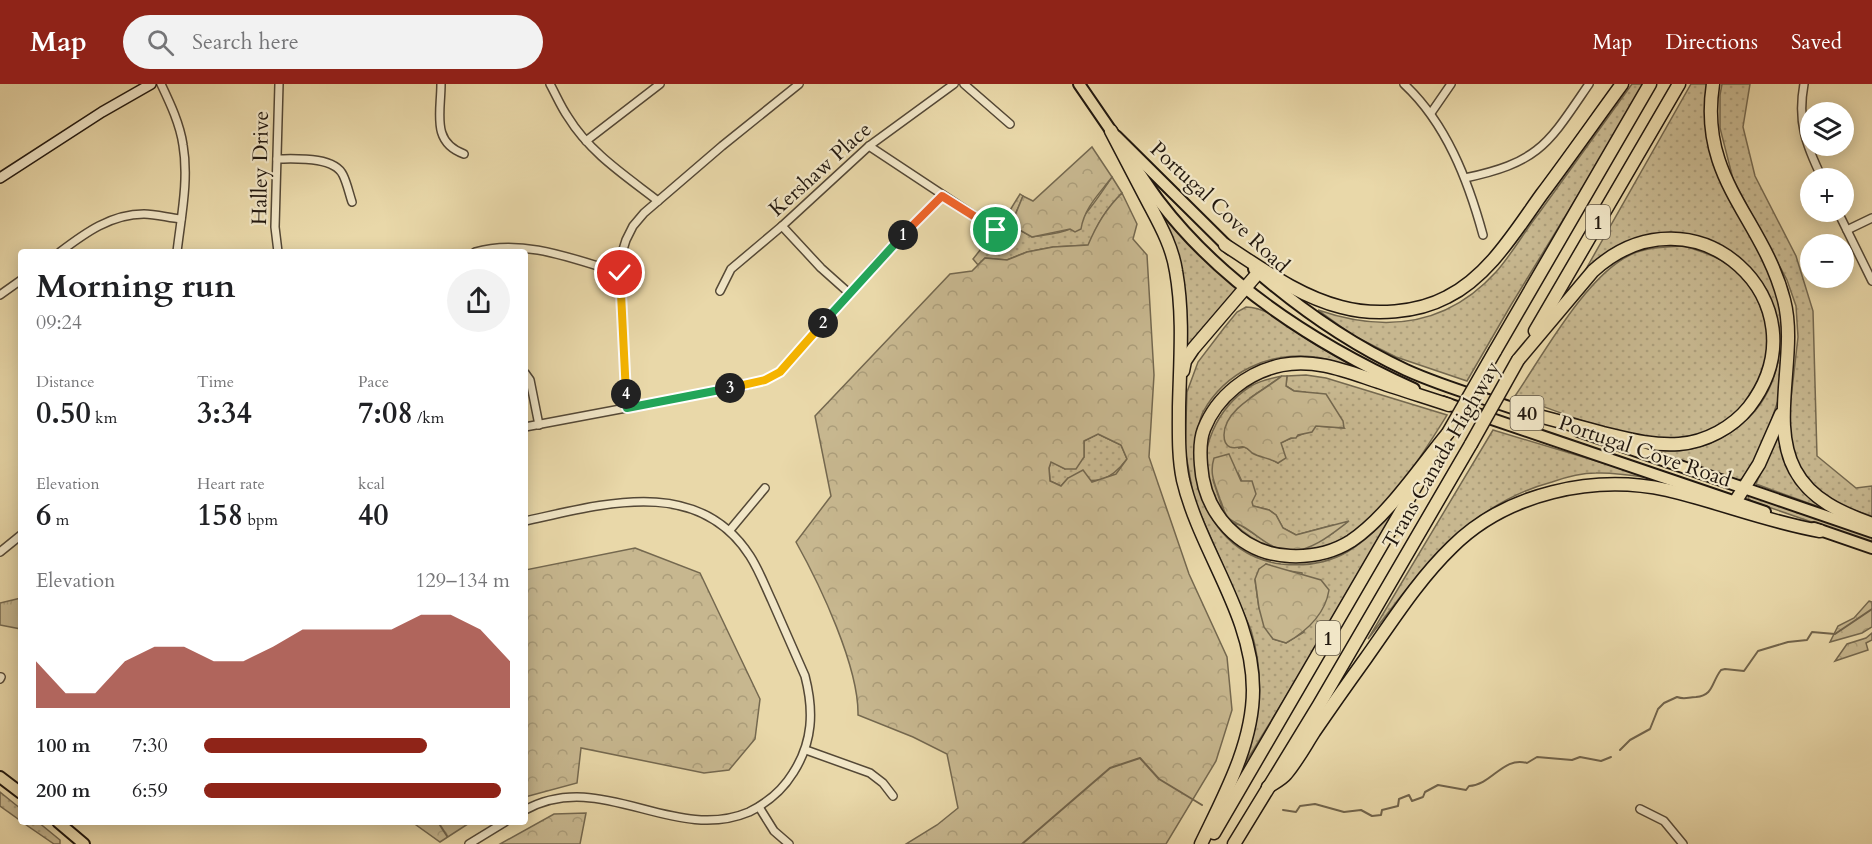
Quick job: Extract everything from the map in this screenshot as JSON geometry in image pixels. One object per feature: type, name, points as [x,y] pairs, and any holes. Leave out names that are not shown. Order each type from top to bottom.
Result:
[{"type":"highway","points":[[1225,245],[1282,282],[1341,308],[1395,311],[1425,306],[1449,297],[1473,279],[1500,252],[1622,84]]},
{"type":"highway","name":"Trans Canada Highway","points":[[1208,844],[1650,84]]},
{"type":"highway","name":"Trans Canada Highway","points":[[1234,844],[1471,444],[1679,84]]},
{"type":"highway","points":[[1713,84],[1710,100],[1711,132],[1717,161],[1729,189],[1775,270],[1784,301],[1788,329],[1784,422],[1790,459],[1808,488],[1825,502],[1837,510],[1872,524]]},
{"type":"highway","points":[[1111,132],[1167,239],[1176,269],[1180,308],[1179,447],[1184,480],[1194,512],[1241,626],[1250,658],[1253,690],[1250,721],[1238,764],[1201,844]]},
{"type":"highway","points":[[1518,360],[1600,265],[1625,249],[1650,240],[1673,238],[1697,241],[1722,252],[1741,266],[1756,287],[1768,310],[1772,351],[1760,390],[1743,414],[1727,427],[1709,436],[1682,444],[1650,444],[1528,413]]},
{"type":"highway","points":[[1179,394],[1185,361],[1258,273]]},
{"type":"highway","points":[[1448,433],[1368,527],[1350,541],[1326,553],[1303,556],[1278,555],[1255,548],[1236,537],[1222,523],[1210,505],[1202,482],[1200,454],[1204,430],[1216,408],[1233,388],[1257,372],[1282,365],[1306,363],[1330,366],[1449,405]]},
{"type":"highway","points":[[1735,502],[1759,464],[1774,433],[1786,399]]},
{"type":"highway","points":[[1268,787],[1285,776],[1338,697],[1434,566],[1453,545],[1511,508],[1570,488],[1590,485],[1630,485],[1677,493],[1789,526],[1820,531]]},
{"type":"main road","name":"Portugal Cove Road","points":[[1079,84],[1166,209],[1185,232],[1245,288],[1340,351],[1387,377],[1449,405],[1872,548]]},
{"type":"main road","name":"Portugal Cove Road","points":[[1111,132],[1225,245],[1319,321],[1367,350],[1407,370],[1452,388],[1872,532]]},
{"type":"main road","points":[[0,777],[18,791]]},
{"type":"main road","points":[[62,825],[84,844]]},
{"type":"street","points":[[0,177],[102,112],[152,84]]},
{"type":"street","points":[[161,84],[183,144],[185,180],[177,249]]},
{"type":"street","name":"Halley Drive","points":[[278,249],[275,227],[279,84]]},
{"type":"street","points":[[441,84],[443,138],[449,147],[464,154]]},
{"type":"street","points":[[550,84],[569,118],[586,141],[615,168],[658,201]]},
{"type":"street","points":[[586,141],[660,84]]},
{"type":"street","points":[[627,408],[620,273],[621,256],[633,226],[658,201],[722,146],[800,84]]},
{"type":"street","name":"Kershaw Place","points":[[720,291],[731,269],[782,226],[868,146],[954,84]]},
{"type":"street","points":[[964,84],[1010,124]]},
{"type":"street","points":[[1404,84],[1431,113],[1465,178],[1483,235]]},
{"type":"street","points":[[1431,113],[1451,84]]},
{"type":"street","points":[[1465,178],[1520,162],[1536,152],[1558,130],[1589,84]]},
{"type":"street","points":[[1804,84],[1801,106],[1802,127],[1817,168]]},
{"type":"street","points":[[868,146],[996,230]]},
{"type":"street","points":[[276,159],[324,162],[334,165],[343,174],[352,202]]},
{"type":"street","points":[[528,426],[765,380],[780,372],[849,293],[942,196]]},
{"type":"street","points":[[64,249],[86,233],[117,219],[141,214],[181,219]]},
{"type":"street","points":[[1847,230],[1872,218]]},
{"type":"street","points":[[1843,222],[1872,280]]},
{"type":"street","points":[[782,226],[821,268],[849,293]]},
{"type":"street","points":[[486,249],[516,246],[620,273]]},
{"type":"street","points":[[0,295],[18,282]]},
{"type":"street","points":[[528,377],[539,424]]},
{"type":"street","points":[[729,530],[765,488]]},
{"type":"street","points":[[528,520],[633,501],[654,501],[693,508],[729,530],[758,569],[805,676],[811,718],[806,750],[789,780],[759,807],[730,818],[700,821],[680,818],[584,796],[556,799],[528,809]]},
{"type":"street","points":[[0,552],[18,537]]},
{"type":"street","points":[[806,750],[870,773],[894,796]]},
{"type":"street","points":[[759,807],[774,831],[789,844]]},
{"type":"street","points":[[1640,809],[1664,821],[1683,844]]},
{"type":"street","points":[[469,844],[500,825]]},
{"type":"green space","points":[[1632,84],[1646,84],[1467,381],[1396,357],[1354,336],[1318,310],[1367,322],[1391,323],[1435,314],[1457,304],[1477,290],[1507,258]]},
{"type":"green space","points":[[1691,84],[1708,84],[1711,153],[1722,185],[1775,281],[1786,326],[1782,389],[1760,453],[1742,479],[1737,480],[1660,453],[1658,450],[1692,449],[1713,442],[1742,424],[1762,402],[1774,376],[1779,349],[1777,322],[1769,296],[1754,273],[1733,253],[1707,240],[1694,236],[1680,236],[1620,246],[1603,257],[1582,276]]},
{"type":"green space","points":[[1722,84],[1750,84],[1743,127],[1755,176],[1796,256],[1800,269],[1800,288],[1806,288],[1813,311],[1817,456],[1856,488],[1872,486],[1872,516],[1844,507],[1819,492],[1797,465],[1791,448],[1788,425],[1798,337],[1796,306],[1787,280],[1733,179],[1720,128]]},
{"type":"green space","points":[[1092,147],[1112,177],[1085,214],[1081,229],[1075,232],[1070,229],[1032,237],[1011,225],[1023,196],[1033,201]]},
{"type":"green space","points":[[1112,177],[1122,193],[1102,217],[1089,245],[1053,247],[1027,252],[1007,260],[985,258],[978,265],[973,259],[1004,220],[1020,194],[1023,196],[1011,225],[1032,237],[1056,233],[1075,226]]},
{"type":"green space","points":[[1122,193],[1137,224],[1133,239],[1147,255],[1154,375],[1149,457],[1189,574],[1227,657],[1232,710],[1216,761],[1166,844],[906,844],[937,825],[958,808],[947,754],[913,737],[858,715],[857,696],[845,651],[816,580],[796,542],[831,496],[815,416],[950,274],[972,271],[985,258],[1007,260],[1027,252],[1053,247],[1088,245],[1102,217]],"holes":[[[1098,434],[1121,445],[1127,459],[1116,474],[1092,482],[1083,470],[1068,478],[1061,486],[1050,481],[1051,462],[1065,469],[1076,469],[1084,457],[1084,441]]]},
{"type":"green space","points":[[1152,199],[1236,285],[1238,290],[1183,356],[1185,315]]},
{"type":"green space","points":[[1684,246],[1718,259],[1740,274],[1756,297],[1767,328],[1768,349],[1763,372],[1749,398],[1730,420],[1704,435],[1690,439],[1649,438],[1602,427],[1515,396],[1566,318],[1597,280],[1630,255],[1643,250]]},
{"type":"green space","points":[[1246,307],[1263,311],[1370,376],[1329,360],[1315,357],[1282,357],[1250,367],[1223,386],[1203,412],[1196,448],[1199,488],[1215,523],[1243,550],[1261,559],[1281,564],[1300,565],[1333,559],[1347,552],[1373,533],[1398,507],[1244,765],[1254,732],[1259,698],[1255,647],[1251,630],[1194,499],[1185,449],[1187,392],[1198,362],[1237,312]],"holes":[[[1266,564],[1282,570],[1302,573],[1304,632],[1286,643],[1273,639],[1259,608],[1255,580]]]},
{"type":"green space","points":[[1306,375],[1326,378],[1447,415],[1384,505],[1358,529],[1330,546],[1299,553],[1267,546],[1232,522],[1273,546],[1303,549],[1333,533],[1333,525],[1296,535],[1283,528],[1276,515],[1269,510],[1253,506],[1238,473],[1213,480],[1224,513],[1209,490],[1205,460],[1213,431],[1229,405],[1251,386],[1282,376],[1250,398],[1239,448],[1245,447],[1278,463],[1283,449],[1280,443],[1316,426],[1344,428],[1305,392],[1294,391],[1286,386],[1287,376]]},
{"type":"green space","points":[[1282,376],[1287,376],[1286,386],[1294,391],[1326,394],[1343,421],[1344,428],[1316,426],[1312,432],[1298,435],[1296,438],[1281,443],[1286,458],[1278,463],[1255,455],[1245,447],[1228,446],[1224,435],[1231,416],[1246,401]]},
{"type":"green space","points":[[1780,427],[1798,485],[1822,508],[1756,484]]},
{"type":"green space","points":[[1493,430],[1656,479],[1626,474],[1590,473],[1563,478],[1521,493],[1494,507],[1469,524],[1426,566],[1368,639]]},
{"type":"green space","points":[[1098,434],[1121,445],[1127,459],[1114,473],[1095,481],[1068,478],[1061,486],[1050,481],[1051,461],[1065,469],[1084,457],[1084,441]]},
{"type":"green space","points":[[1229,454],[1241,481],[1252,481],[1256,494],[1252,502],[1253,506],[1269,510],[1276,515],[1283,528],[1296,535],[1349,521],[1307,548],[1284,551],[1272,546],[1248,529],[1230,520],[1225,512],[1212,469],[1214,458]]},
{"type":"green space","points":[[1750,495],[1872,537],[1872,543],[1751,501],[1748,498]]},
{"type":"green space","points":[[635,548],[700,573],[760,699],[755,739],[729,770],[704,773],[581,748],[577,783],[528,796],[528,569]]},
{"type":"green space","points":[[1266,564],[1321,580],[1329,590],[1319,615],[1301,633],[1286,643],[1273,639],[1264,627],[1259,608],[1255,579],[1259,569]]},
{"type":"green space","points":[[18,599],[18,628],[0,625],[0,603]]},
{"type":"green space","points":[[1869,601],[1872,602],[1872,627],[1862,633],[1830,642],[1838,626],[1854,618]]},
{"type":"green space","points":[[1872,633],[1872,640],[1866,643],[1868,650],[1835,661],[1847,644],[1866,638]]},
{"type":"green space","points":[[0,792],[18,807],[18,819],[0,806]]},
{"type":"green space","points":[[586,813],[580,844],[500,844],[554,814]]},
{"type":"green space","points":[[26,825],[42,825],[60,840],[60,844],[54,844]]},
{"type":"green space","points":[[416,825],[466,825],[440,842]]},
{"type":"waterway","points":[[1620,750],[1630,740],[1650,729],[1658,709],[1664,703],[1677,697],[1686,698],[1706,694],[1712,688],[1721,670],[1744,671],[1758,651],[1788,642],[1807,640],[1812,632],[1835,634],[1872,609]]},
{"type":"waterway","points":[[1283,810],[1296,812],[1300,806],[1315,804],[1344,812],[1361,810],[1372,816],[1381,815],[1382,810],[1398,806],[1399,799],[1409,795],[1412,801],[1423,797],[1425,792],[1438,785],[1466,790],[1469,786],[1484,781],[1504,767],[1519,762],[1527,763],[1537,757],[1572,760],[1580,757],[1601,761],[1611,757]]},
{"type":"waterway","points":[[1022,844],[1110,768],[1140,758],[1159,779],[1202,805]]},
{"type":"waterway","points":[[440,825],[447,836]]},
{"type":"route","points":[[620,273],[627,408],[743,386],[765,380],[780,372],[879,260],[942,196],[996,230]]}]
